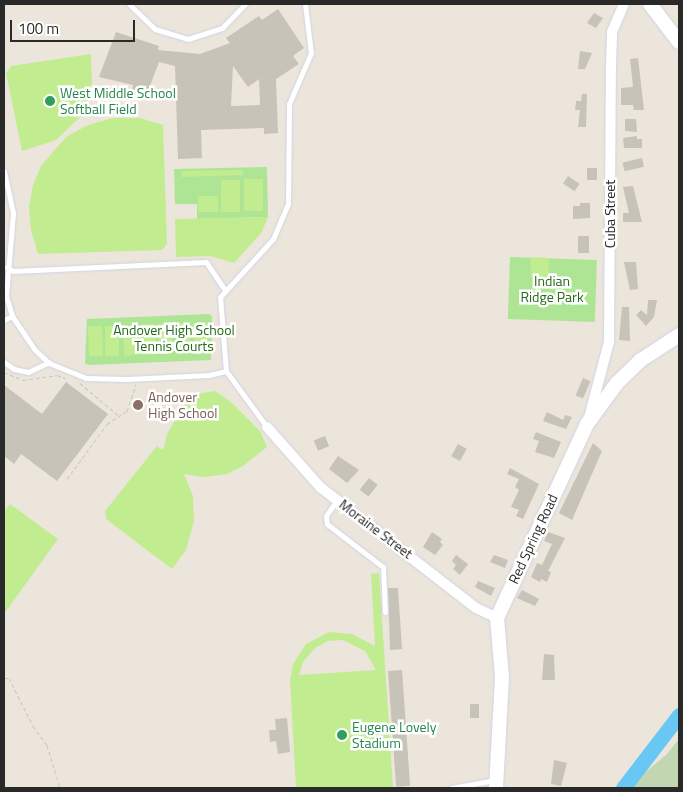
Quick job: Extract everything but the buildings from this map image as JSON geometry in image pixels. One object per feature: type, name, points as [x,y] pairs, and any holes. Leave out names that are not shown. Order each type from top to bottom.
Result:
[{"type":"main road","points":[[650,4],[679,42]]},
{"type":"main road","name":"Red Spring Road","points":[[496,784],[502,677],[497,618],[587,424],[617,383],[635,366],[679,335]]},
{"type":"street","name":"Cuba Street","points":[[587,424],[609,342],[612,32],[624,4]]},
{"type":"street","name":"Moraine Street","points":[[267,428],[320,487],[338,499],[476,608],[497,618]]},
{"type":"lane","points":[[129,4],[155,29],[168,36],[188,39],[222,28],[245,4]]},
{"type":"lane","points":[[267,428],[226,371],[219,301],[225,290],[273,239],[286,212],[289,189],[289,104],[310,54],[306,4]]},
{"type":"lane","points":[[4,171],[13,213],[6,290],[12,316],[34,349],[49,362],[86,378],[208,375],[226,371]]},
{"type":"lane","points":[[7,267],[13,271],[206,262],[225,290]]},
{"type":"lane","points":[[4,320],[12,316]]},
{"type":"lane","points":[[4,362],[14,369],[28,372],[49,362]]},
{"type":"lane","points":[[338,499],[326,516],[327,524],[383,567],[385,612]]},
{"type":"lane","points":[[453,788],[496,784]]},
{"type":"path","points":[[4,372],[23,380],[57,375],[69,378]]},
{"type":"path","points":[[84,381],[75,380],[119,416]]},
{"type":"path","points":[[67,479],[107,424],[127,411],[137,385],[129,385]]},
{"type":"path","points":[[4,678],[9,678],[33,726],[47,745],[60,788]]},
{"type":"green space","name":"West Middle School Softball Field","points":[[91,54],[92,84],[80,117],[56,140],[22,151],[6,73],[11,66]]},
{"type":"green space","points":[[113,118],[140,118],[163,125],[167,244],[162,250],[38,254],[31,230],[29,207],[33,185],[41,166],[66,137],[88,125]]},
{"type":"green space","points":[[267,167],[268,217],[197,219],[197,204],[175,204],[174,169]]},
{"type":"green space","points":[[243,170],[243,175],[181,177],[181,171]]},
{"type":"green space","points":[[244,179],[263,179],[263,211],[244,211]]},
{"type":"green space","points":[[221,180],[240,180],[240,212],[221,212]]},
{"type":"green space","points":[[198,196],[218,196],[218,212],[198,212]]},
{"type":"green space","points":[[268,217],[262,232],[234,263],[210,256],[176,257],[175,219]]},
{"type":"green space","name":"Indian Ridge Park","points":[[510,257],[597,260],[595,322],[508,319]]},
{"type":"green space","points":[[530,257],[549,258],[548,279],[532,278]]},
{"type":"green space","name":"Andover High School Tennis Courts","points":[[209,314],[212,316],[211,360],[88,365],[85,363],[87,319]]},
{"type":"green space","points":[[207,322],[209,352],[195,353],[193,323]]},
{"type":"green space","points":[[158,323],[172,323],[173,353],[159,353]]},
{"type":"green space","points":[[176,323],[190,323],[190,353],[176,353]]},
{"type":"green space","points":[[141,324],[155,324],[156,354],[142,354]]},
{"type":"green space","points":[[123,325],[137,325],[138,355],[124,355]]},
{"type":"green space","points":[[88,326],[102,326],[103,356],[89,356]]},
{"type":"green space","points":[[105,326],[119,326],[119,356],[105,356]]},
{"type":"green space","points":[[215,391],[230,401],[260,431],[267,447],[243,466],[227,474],[204,477],[184,474],[193,496],[194,521],[186,550],[172,569],[106,519],[105,511],[157,446],[162,450],[167,434],[182,408],[196,394]]},
{"type":"green space","points":[[10,504],[58,539],[4,614],[4,512]]},
{"type":"green space","name":"Eugene Lovely Stadium","points":[[379,573],[393,788],[296,788],[290,680],[293,664],[306,644],[329,632],[352,634],[375,646],[371,574]],"holes":[[[343,640],[365,651],[376,670],[299,675],[303,662],[315,648],[328,641]]]},
{"type":"green space","points":[[679,739],[679,788],[626,788],[666,755]]},
{"type":"waterway","points":[[623,788],[679,715]]},
{"type":"place","name":"West Middle School Softball Field","points":[[50,101]]},
{"type":"place","name":"Andover High School","points":[[138,405]]},
{"type":"place","name":"Eugene Lovely Stadium","points":[[342,735]]}]
